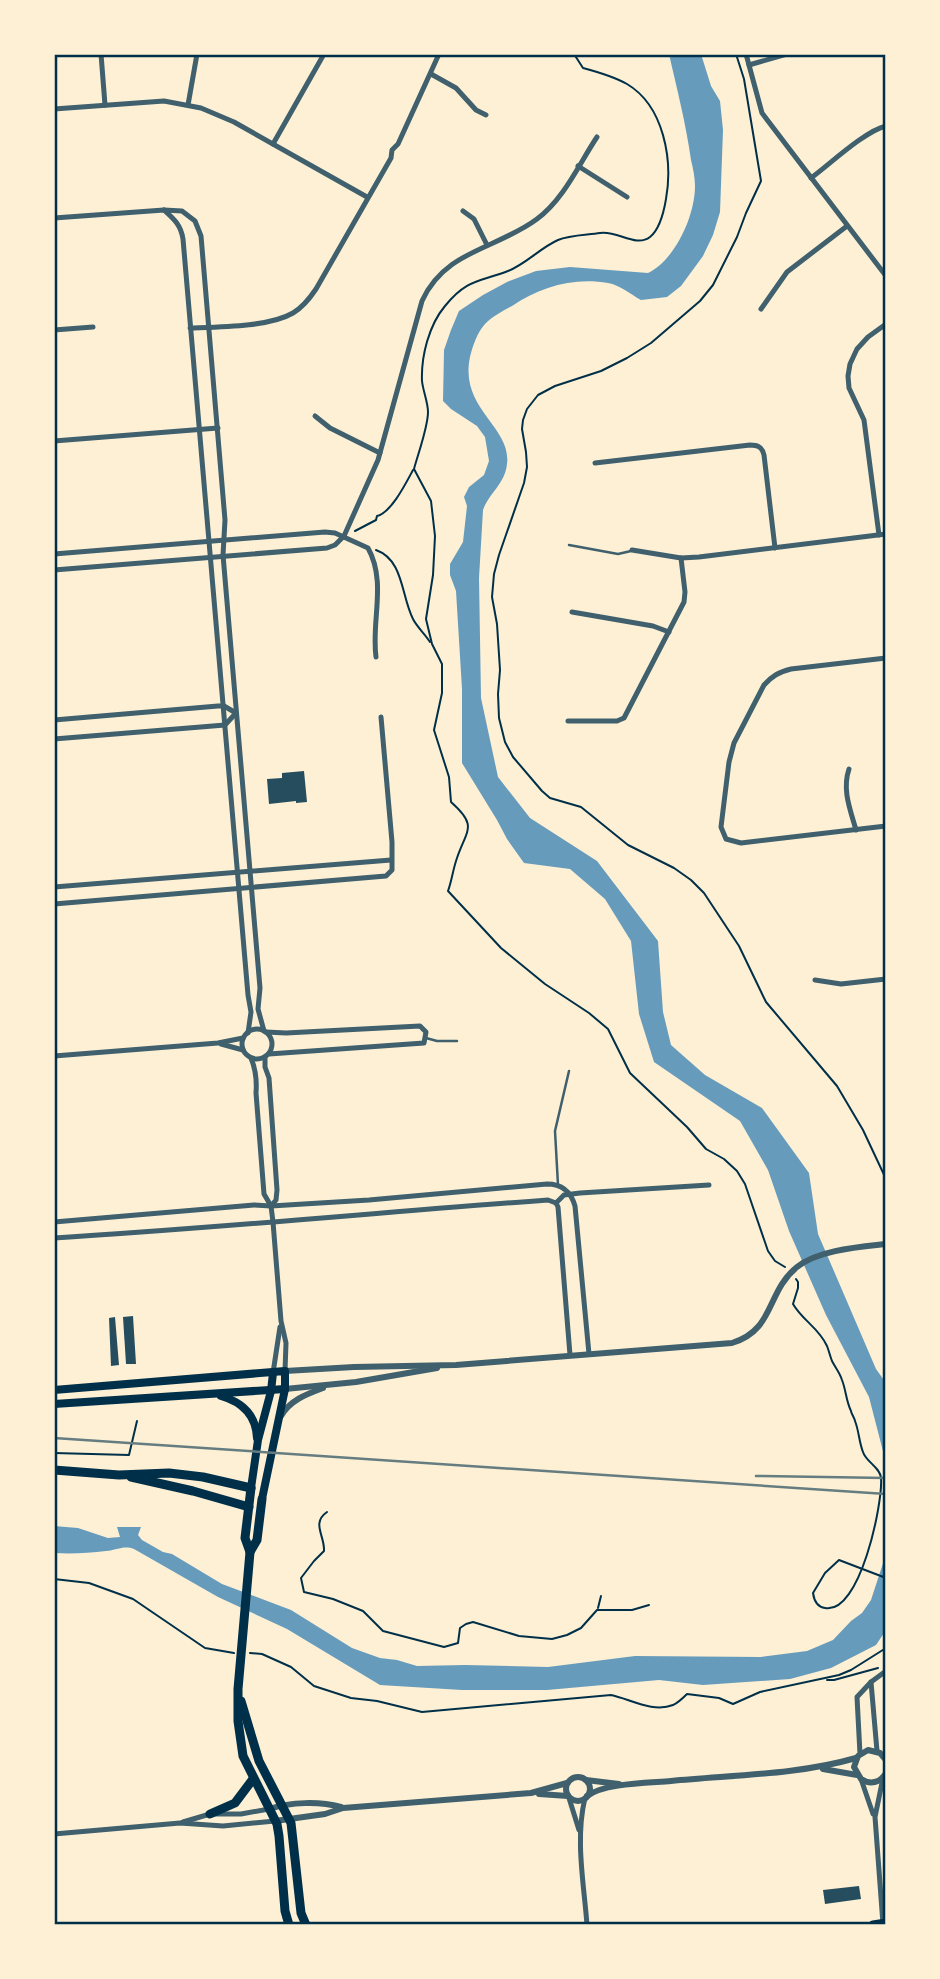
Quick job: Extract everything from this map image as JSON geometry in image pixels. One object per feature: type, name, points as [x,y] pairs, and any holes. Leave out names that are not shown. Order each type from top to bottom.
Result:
[{"type":"highway","points":[[54,1470],[119,1475],[169,1473],[203,1477],[251,1488],[262,1499]]},
{"type":"highway","points":[[119,1475],[193,1491],[248,1507],[262,1499]]},
{"type":"highway","points":[[251,1488],[245,1538],[250,1552],[238,1689],[238,1721],[243,1756],[270,1809],[279,1836],[285,1911],[289,1925]]},
{"type":"highway","points":[[250,1552],[257,1540],[262,1499]]},
{"type":"highway","points":[[238,1689],[259,1760],[290,1819],[301,1913],[306,1925]]},
{"type":"highway","points":[[210,1814],[235,1803],[253,1779]]},
{"type":"main road","points":[[56,1390],[285,1371],[285,1389],[262,1499]]},
{"type":"main road","points":[[251,1488],[258,1440],[273,1373]]},
{"type":"main road","points":[[54,1404],[285,1389]]},
{"type":"main road","points":[[56,1390],[82,1402]]},
{"type":"main road","points":[[210,1394],[229,1398],[247,1409],[255,1423],[258,1440]]},
{"type":"street","points":[[101,54],[105,105]]},
{"type":"street","points":[[188,105],[197,54]]},
{"type":"street","points":[[273,144],[324,54]]},
{"type":"street","points":[[190,328],[276,320],[302,306],[316,289],[391,158],[392,150],[400,141],[439,54]]},
{"type":"street","points":[[746,54],[762,113],[886,276]]},
{"type":"street","points":[[749,65],[787,54]]},
{"type":"street","points":[[431,74],[456,89],[476,110],[486,115]]},
{"type":"street","points":[[54,110],[164,101],[188,105],[222,116],[367,197]]},
{"type":"street","points":[[811,178],[869,134],[886,126]]},
{"type":"street","points":[[54,570],[327,548],[335,545],[344,536],[378,460],[426,292],[442,271],[461,258],[526,226],[546,211],[557,199],[597,137]]},
{"type":"street","points":[[578,166],[627,197]]},
{"type":"street","points":[[164,210],[182,230],[251,1012],[243,1050]]},
{"type":"street","points":[[54,218],[164,210],[182,211],[191,216],[199,226],[225,520],[223,555],[260,988],[258,1009],[273,1045],[265,1066],[269,1078],[277,1190],[276,1200],[271,1206]]},
{"type":"street","points":[[463,211],[474,219],[487,245]]},
{"type":"street","points":[[761,309],[788,271],[847,226]]},
{"type":"street","points":[[878,266],[886,260]]},
{"type":"street","points":[[632,550],[681,558],[882,535],[864,420],[848,384],[847,364],[862,342],[886,324]]},
{"type":"street","points":[[54,330],[93,327]]},
{"type":"street","points":[[316,416],[330,428],[380,453]]},
{"type":"street","points":[[54,441],[218,428]]},
{"type":"street","points":[[760,447],[765,439]]},
{"type":"street","points":[[595,463],[750,445],[760,447],[764,454],[775,548]]},
{"type":"street","points":[[54,554],[335,533],[368,548],[375,563],[378,601],[374,643],[376,657]]},
{"type":"street","points":[[568,721],[626,721],[684,597],[681,558]]},
{"type":"street","points":[[572,612],[653,626],[669,632]]},
{"type":"street","points":[[886,657],[791,669],[774,675],[764,685],[734,743],[721,827],[726,839],[741,843],[886,826]]},
{"type":"street","points":[[768,668],[774,675]]},
{"type":"street","points":[[54,720],[224,706],[236,713]]},
{"type":"street","points":[[54,739],[225,725],[236,713]]},
{"type":"street","points":[[54,904],[386,876],[392,870],[392,842],[381,717]]},
{"type":"street","points":[[849,769],[845,790],[856,830]]},
{"type":"street","points":[[54,887],[391,860]]},
{"type":"street","points":[[815,980],[841,984],[886,979]]},
{"type":"street","points":[[54,1056],[218,1043],[246,1036],[256,1029],[286,1033],[420,1026],[424,1028],[426,1037],[424,1043],[251,1058]]},
{"type":"street","points":[[218,1043],[243,1050],[251,1058],[257,1077],[264,1194],[271,1206],[273,1222],[281,1321],[286,1343],[285,1371],[456,1365],[732,1343],[755,1333],[778,1291],[802,1263],[848,1248],[886,1244]]},
{"type":"street","points":[[54,1222],[254,1205],[369,1200],[558,1185],[569,1194],[575,1206],[589,1353]]},
{"type":"street","points":[[556,1203],[560,1197],[569,1194],[709,1185]]},
{"type":"street","points":[[424,1195],[425,1209]]},
{"type":"street","points":[[369,1200],[370,1213]]},
{"type":"street","points":[[54,1238],[548,1200],[556,1203],[558,1207],[570,1356]]},
{"type":"street","points":[[273,1373],[281,1321]]},
{"type":"street","points":[[285,1389],[356,1382],[456,1365]]},
{"type":"street","points":[[277,1423],[290,1404],[332,1385]]},
{"type":"street","points":[[881,1924],[874,1817],[854,1767],[858,1756],[856,1701],[860,1693],[884,1669]]},
{"type":"street","points":[[871,1682],[881,1752],[886,1760]]},
{"type":"street","points":[[54,1834],[180,1823],[223,1826],[325,1814],[343,1808],[531,1793],[569,1797],[575,1801],[593,1792],[624,1785],[814,1768],[858,1756],[868,1750],[881,1752]]},
{"type":"street","points":[[814,1768],[859,1777],[869,1783],[879,1781],[885,1775]]},
{"type":"street","points":[[874,1817],[885,1775]]},
{"type":"street","points":[[531,1793],[566,1783],[577,1776],[586,1780],[624,1785]]},
{"type":"street","points":[[586,1780],[590,1786],[582,1809],[580,1837],[587,1925]]},
{"type":"street","points":[[566,1783],[565,1790],[580,1837]]},
{"type":"street","points":[[180,1823],[210,1814],[241,1814],[283,1805],[326,1804],[343,1808]]},
{"type":"lane","points":[[569,545],[618,554],[632,550]]},
{"type":"lane","points":[[426,1037],[437,1041],[457,1041]]},
{"type":"lane","points":[[558,1185],[555,1130],[569,1070]]},
{"type":"lane","points":[[877,1854],[886,1853]]},
{"type":"path","points":[[344,536],[386,512],[414,469],[428,413],[422,381],[424,358],[431,328],[454,295],[471,282],[510,270],[560,239],[608,231],[630,240],[641,241],[650,237],[657,227],[664,211],[670,180],[666,147],[657,120],[645,101],[630,86],[608,75],[583,68],[574,54]]},
{"type":"path","points":[[414,469],[431,501],[435,537],[433,575],[426,620],[432,644]]},
{"type":"path","points":[[368,548],[382,553],[393,565],[413,618],[432,644],[442,664],[442,693],[434,730],[450,777],[452,802],[465,815],[468,831],[448,891],[501,948],[545,984],[608,1028],[630,1073],[687,1127],[706,1149],[724,1159],[737,1171],[745,1184],[771,1257],[784,1266],[798,1282],[793,1304],[796,1311],[818,1331],[826,1344],[842,1379],[864,1456],[879,1471],[881,1477],[875,1526],[867,1555],[856,1584],[834,1608],[821,1607],[814,1600],[813,1593],[825,1573],[839,1560],[850,1564],[886,1578]]},
{"type":"path","points":[[54,1453],[129,1455],[138,1421]]},
{"type":"path","points":[[327,1512],[321,1516],[318,1529],[323,1538],[324,1551],[301,1578],[304,1592],[333,1599],[363,1611],[383,1631],[444,1647],[458,1643],[460,1628],[473,1622],[519,1636],[552,1639],[581,1628],[597,1610],[601,1596]]},
{"type":"path","points":[[54,1579],[89,1583],[133,1599],[205,1648],[217,1652],[240,1653]]},
{"type":"path","points":[[597,1610],[632,1610],[649,1605]]},
{"type":"path","points":[[251,1654],[262,1654],[291,1667],[314,1686],[351,1698],[422,1712],[611,1695],[655,1707],[673,1705],[687,1694],[719,1698],[733,1704],[760,1692],[851,1670],[886,1648]]},
{"type":"path","points":[[825,1678],[828,1681],[855,1673],[884,1669]]},
{"type":"water","points":[[669,54],[701,54],[711,86],[720,101],[723,130],[720,212],[703,256],[681,286],[667,297],[641,300],[617,286],[595,281],[545,289],[485,324],[471,353],[469,375],[472,390],[478,404],[502,439],[507,464],[500,483],[483,510],[479,578],[481,698],[498,777],[530,818],[597,861],[658,941],[663,1012],[671,1045],[705,1075],[762,1108],[809,1173],[818,1234],[876,1369],[886,1383],[886,1463],[869,1397],[826,1315],[789,1231],[768,1170],[740,1121],[654,1062],[639,1014],[631,941],[605,899],[570,869],[524,863],[462,763],[462,689],[456,591],[450,575],[450,564],[463,542],[467,506],[464,497],[469,487],[484,475],[489,461],[485,437],[477,426],[443,401],[444,350],[459,311],[507,282],[536,271],[570,267],[648,273],[658,267],[675,248],[691,210],[695,183]]},
{"type":"water","points":[[54,1526],[78,1528],[108,1538],[120,1537],[117,1527],[141,1527],[138,1535],[142,1540],[172,1554],[222,1584],[291,1610],[352,1648],[380,1658],[417,1666],[548,1667],[635,1656],[761,1657],[807,1651],[833,1640],[862,1613],[871,1600],[886,1554],[886,1630],[876,1645],[831,1668],[790,1679],[703,1685],[659,1680],[547,1690],[462,1690],[380,1685],[287,1629],[218,1597],[134,1549],[54,1553]]},
{"type":"building","points":[[304,771],[307,802],[269,804],[267,779],[282,778],[282,773]]},
{"type":"building","points":[[133,1316],[136,1364],[126,1364],[123,1317]]},
{"type":"building","points":[[115,1317],[119,1365],[111,1366],[109,1318]]},
{"type":"building","points":[[859,1886],[861,1899],[825,1904],[823,1890]]},
{"type":"railway","points":[[54,1438],[886,1494]]},
{"type":"railway","points":[[756,1476],[886,1478]]}]
